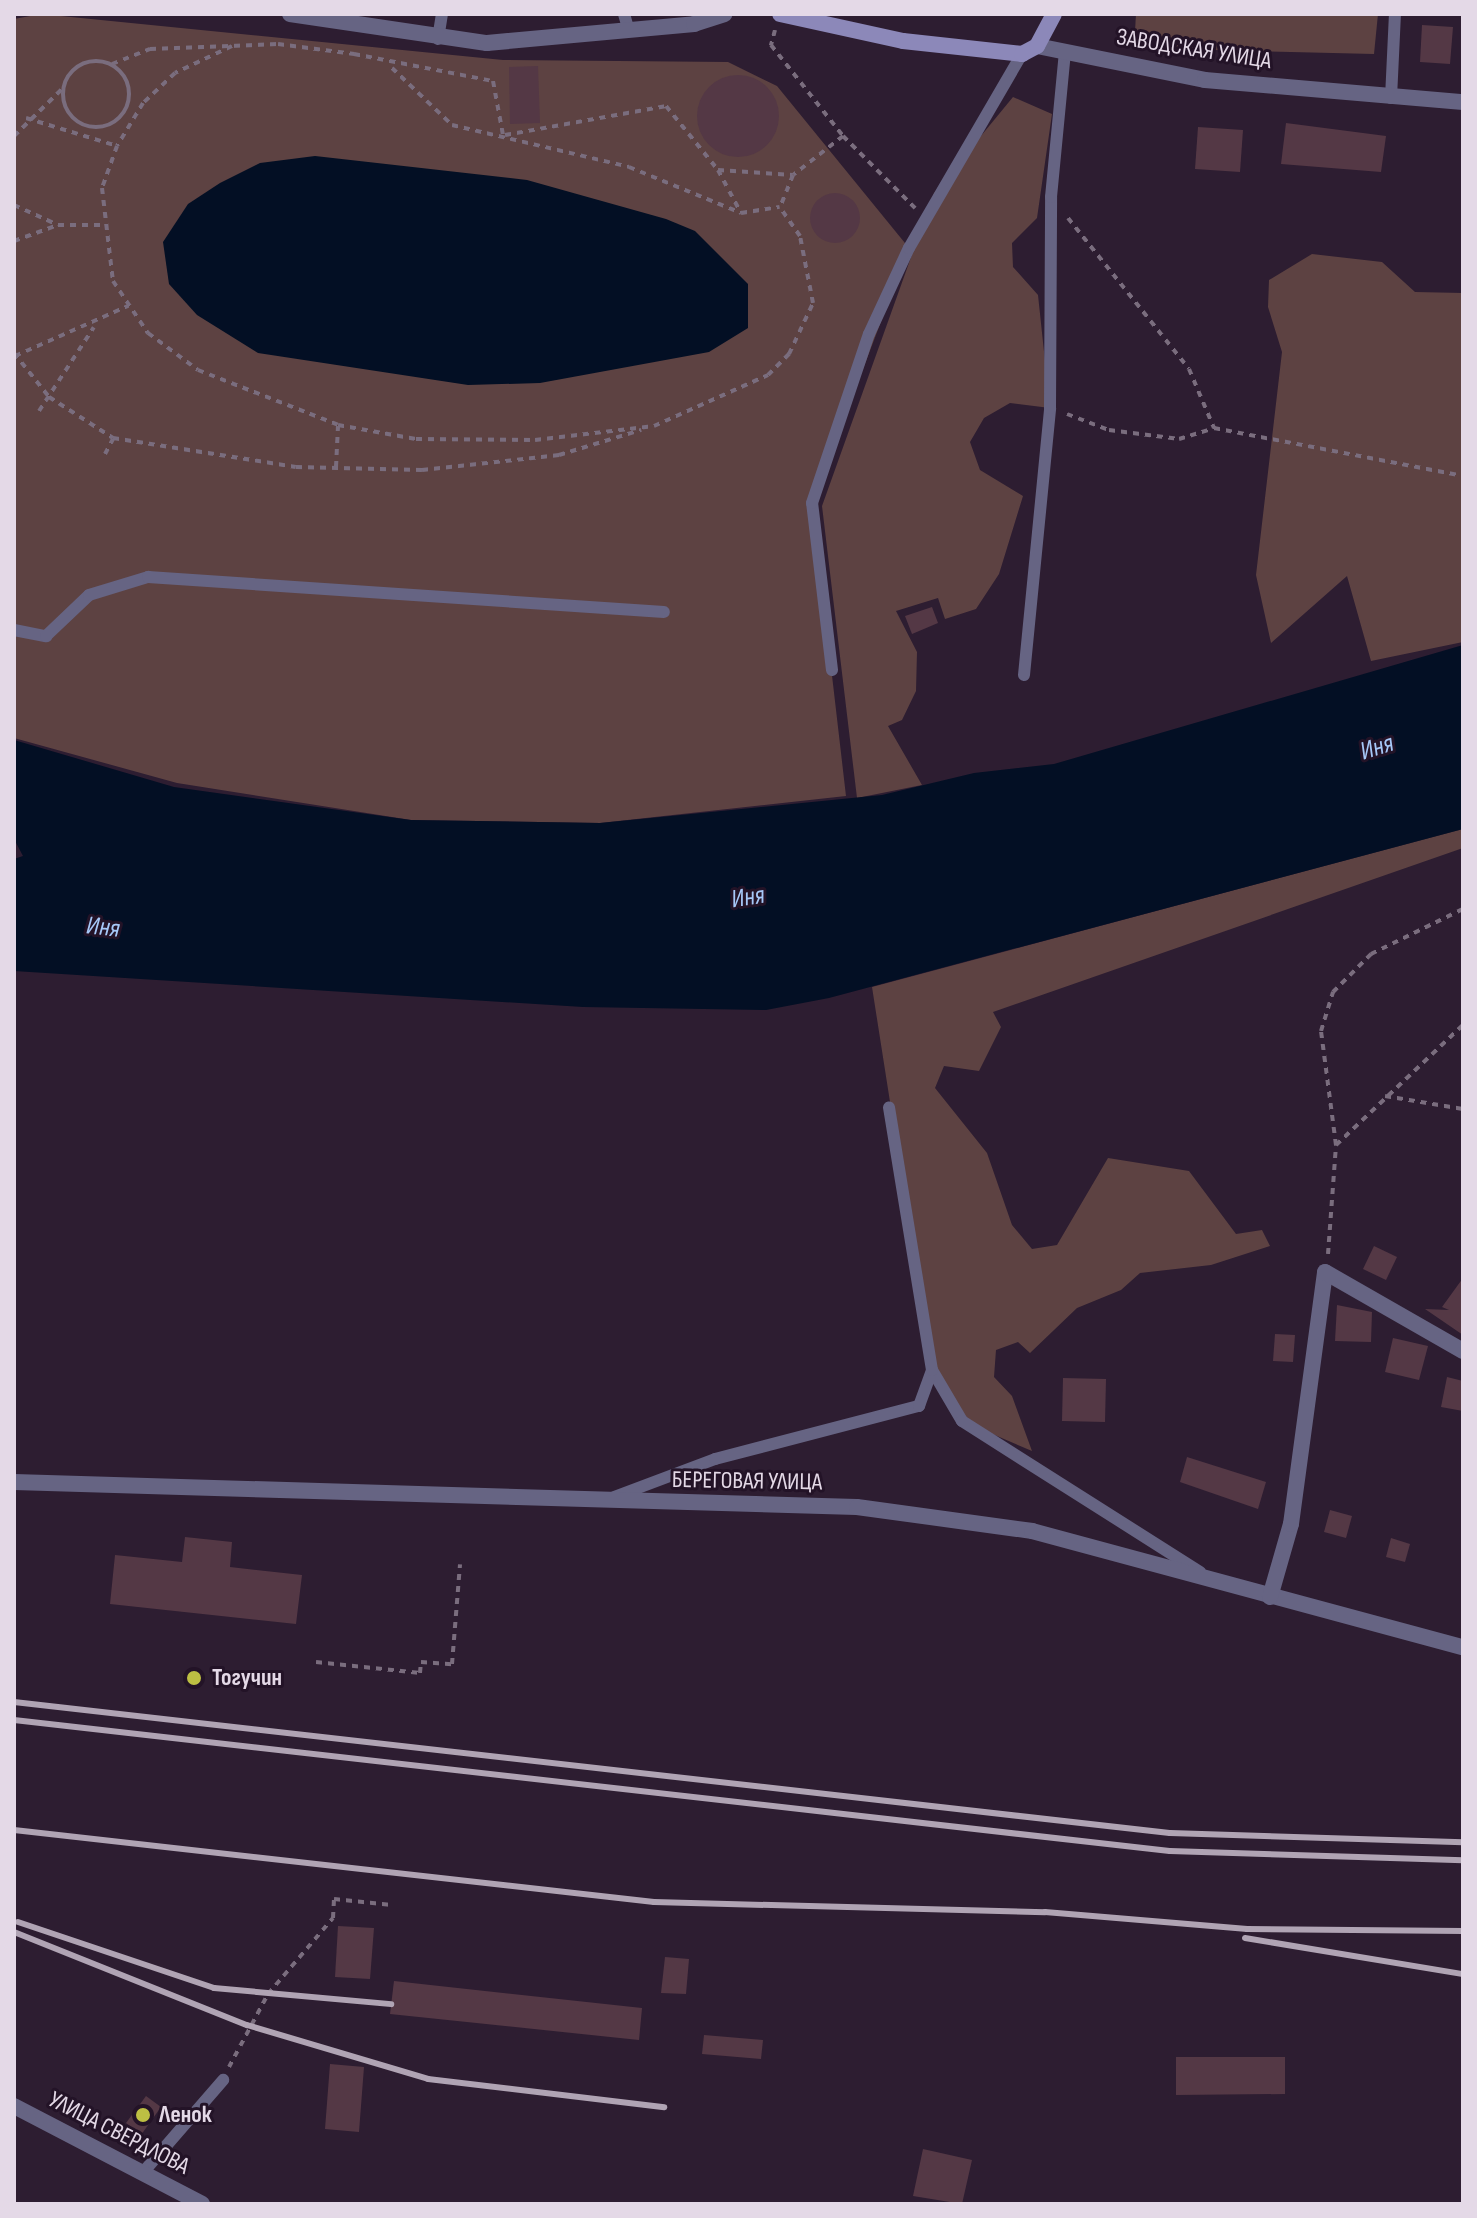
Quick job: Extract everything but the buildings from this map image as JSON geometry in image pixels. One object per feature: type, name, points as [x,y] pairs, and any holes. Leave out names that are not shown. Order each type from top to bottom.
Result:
[{"type":"street","points":[[290,14],[438,39],[487,43],[626,21],[724,14]]},
{"type":"street","name":"ЗАВОДСКАЯ УЛИЦА","points":[[779,14],[903,41],[1065,52],[1205,80],[1463,102]]},
{"type":"street","points":[[1029,50],[1054,14]]},
{"type":"street","points":[[1270,1597],[1291,1524],[1325,1272],[1463,1351]]},
{"type":"street","name":"БЕРЕГОВАЯ УЛИЦА","points":[[14,1482],[857,1507],[1032,1531],[1219,1584],[1463,1647]]},
{"type":"street","name":"УЛИЦА СВЕРДЛОВА","points":[[14,2106],[146,2169],[202,2204]]},
{"type":"lane","points":[[438,39],[442,14]]},
{"type":"lane","points":[[1391,98],[1395,14]]},
{"type":"lane","points":[[832,670],[812,503],[869,334],[926,220],[1029,50]]},
{"type":"lane","points":[[1024,675],[1050,408],[1051,197],[1065,52]]},
{"type":"lane","points":[[14,630],[46,636],[89,595],[148,577],[664,612]]},
{"type":"lane","points":[[889,1107],[932,1370],[962,1421],[1219,1584]]},
{"type":"lane","points":[[604,1501],[715,1459],[919,1406],[932,1370]]},
{"type":"lane","points":[[146,2169],[223,2080]]},
{"type":"path","points":[[779,14],[771,45],[843,136],[926,220]]},
{"type":"path","points":[[232,46],[175,73],[143,103],[117,146],[102,188],[101,225],[113,281],[148,333],[198,370],[338,425],[416,439],[520,440],[654,426]]},
{"type":"path","points":[[14,136],[26,118],[64,88],[82,64],[112,64],[150,49],[232,46],[294,46],[390,67],[493,81],[503,135]]},
{"type":"path","points":[[64,88],[67,110],[84,125],[116,121],[130,91],[112,64]]},
{"type":"path","points":[[390,67],[452,125],[629,167],[741,213],[780,207]]},
{"type":"path","points":[[503,135],[666,106],[718,170],[741,213]]},
{"type":"path","points":[[26,118],[117,146]]},
{"type":"path","points":[[780,207],[793,175],[843,136]]},
{"type":"path","points":[[718,170],[793,175]]},
{"type":"path","points":[[1051,197],[1189,369],[1214,428]]},
{"type":"path","points":[[14,205],[58,225]]},
{"type":"path","points":[[128,306],[95,325],[15,354],[49,397],[113,438],[336,467],[422,470],[559,455],[654,426],[768,375],[789,354],[813,303],[800,236],[780,207]]},
{"type":"path","points":[[14,241],[58,225],[101,225]]},
{"type":"path","points":[[39,411],[95,325]]},
{"type":"path","points":[[1050,408],[1109,430],[1179,439],[1214,428],[1463,476]]},
{"type":"path","points":[[336,467],[338,425]]},
{"type":"path","points":[[105,454],[113,438]]},
{"type":"path","points":[[1325,1272],[1336,1145],[1321,1031],[1333,992],[1371,954],[1463,909]]},
{"type":"path","points":[[1336,1145],[1463,1025]]},
{"type":"path","points":[[1385,1096],[1463,1109]]},
{"type":"path","points":[[316,1662],[420,1673],[421,1662],[452,1664],[460,1564]]},
{"type":"path","points":[[223,2080],[247,2025],[333,1918],[334,1899],[392,1905]]},
{"type":"shaded area","points":[[41,14],[503,60],[728,62],[777,86],[909,248],[812,503],[846,796],[600,823],[411,820],[177,783],[14,738],[14,19]]},
{"type":"shaded area","points":[[1136,14],[1378,14],[1374,54],[1134,48]]},
{"type":"shaded area","points":[[1013,97],[1052,114],[1037,218],[1012,243],[1013,267],[1038,295],[1050,408],[1010,403],[984,418],[970,442],[980,470],[1023,496],[999,574],[976,609],[945,619],[938,598],[896,611],[917,652],[916,691],[902,720],[888,726],[922,785],[857,798],[822,506],[934,193]]},
{"type":"shaded area","points":[[1312,254],[1382,262],[1415,292],[1463,293],[1463,642],[1371,661],[1347,576],[1271,643],[1256,575],[1282,352],[1268,307],[1269,280]]},
{"type":"shaded area","points":[[1463,829],[1463,848],[993,1012],[1001,1027],[979,1071],[944,1066],[935,1088],[987,1153],[1012,1225],[1032,1249],[1057,1245],[1108,1158],[1189,1171],[1236,1234],[1262,1230],[1270,1246],[1211,1265],[1140,1273],[1121,1290],[1077,1308],[1030,1353],[1018,1342],[996,1350],[994,1377],[1012,1396],[1032,1451],[962,1421],[932,1370],[872,987]]},
{"type":"water","points":[[315,156],[527,180],[666,219],[695,231],[748,284],[748,328],[709,352],[540,383],[468,385],[258,353],[197,315],[169,284],[163,242],[188,204],[220,183],[260,163]]},
{"type":"water","name":"Иня","points":[[1463,645],[1463,829],[829,998],[766,1010],[583,1007],[14,971],[14,859],[23,856],[14,839],[14,740],[174,787],[411,820],[600,823],[882,795],[974,773],[1054,764]]},
{"type":"railway","points":[[14,1702],[1170,1833],[1463,1842]]},
{"type":"railway","points":[[14,1720],[1170,1851],[1463,1860]]},
{"type":"railway","points":[[14,1830],[654,1902],[1045,1912],[1247,1929],[1463,1931]]},
{"type":"railway","points":[[18,1922],[214,1988],[391,2004]]},
{"type":"railway","points":[[14,1932],[247,2025],[428,2079],[664,2107]]},
{"type":"railway","points":[[1245,1938],[1463,1974]]},
{"type":"place","name":"Тогучин","points":[[194,1678]]},
{"type":"place","name":"Ленок","points":[[143,2115]]}]
